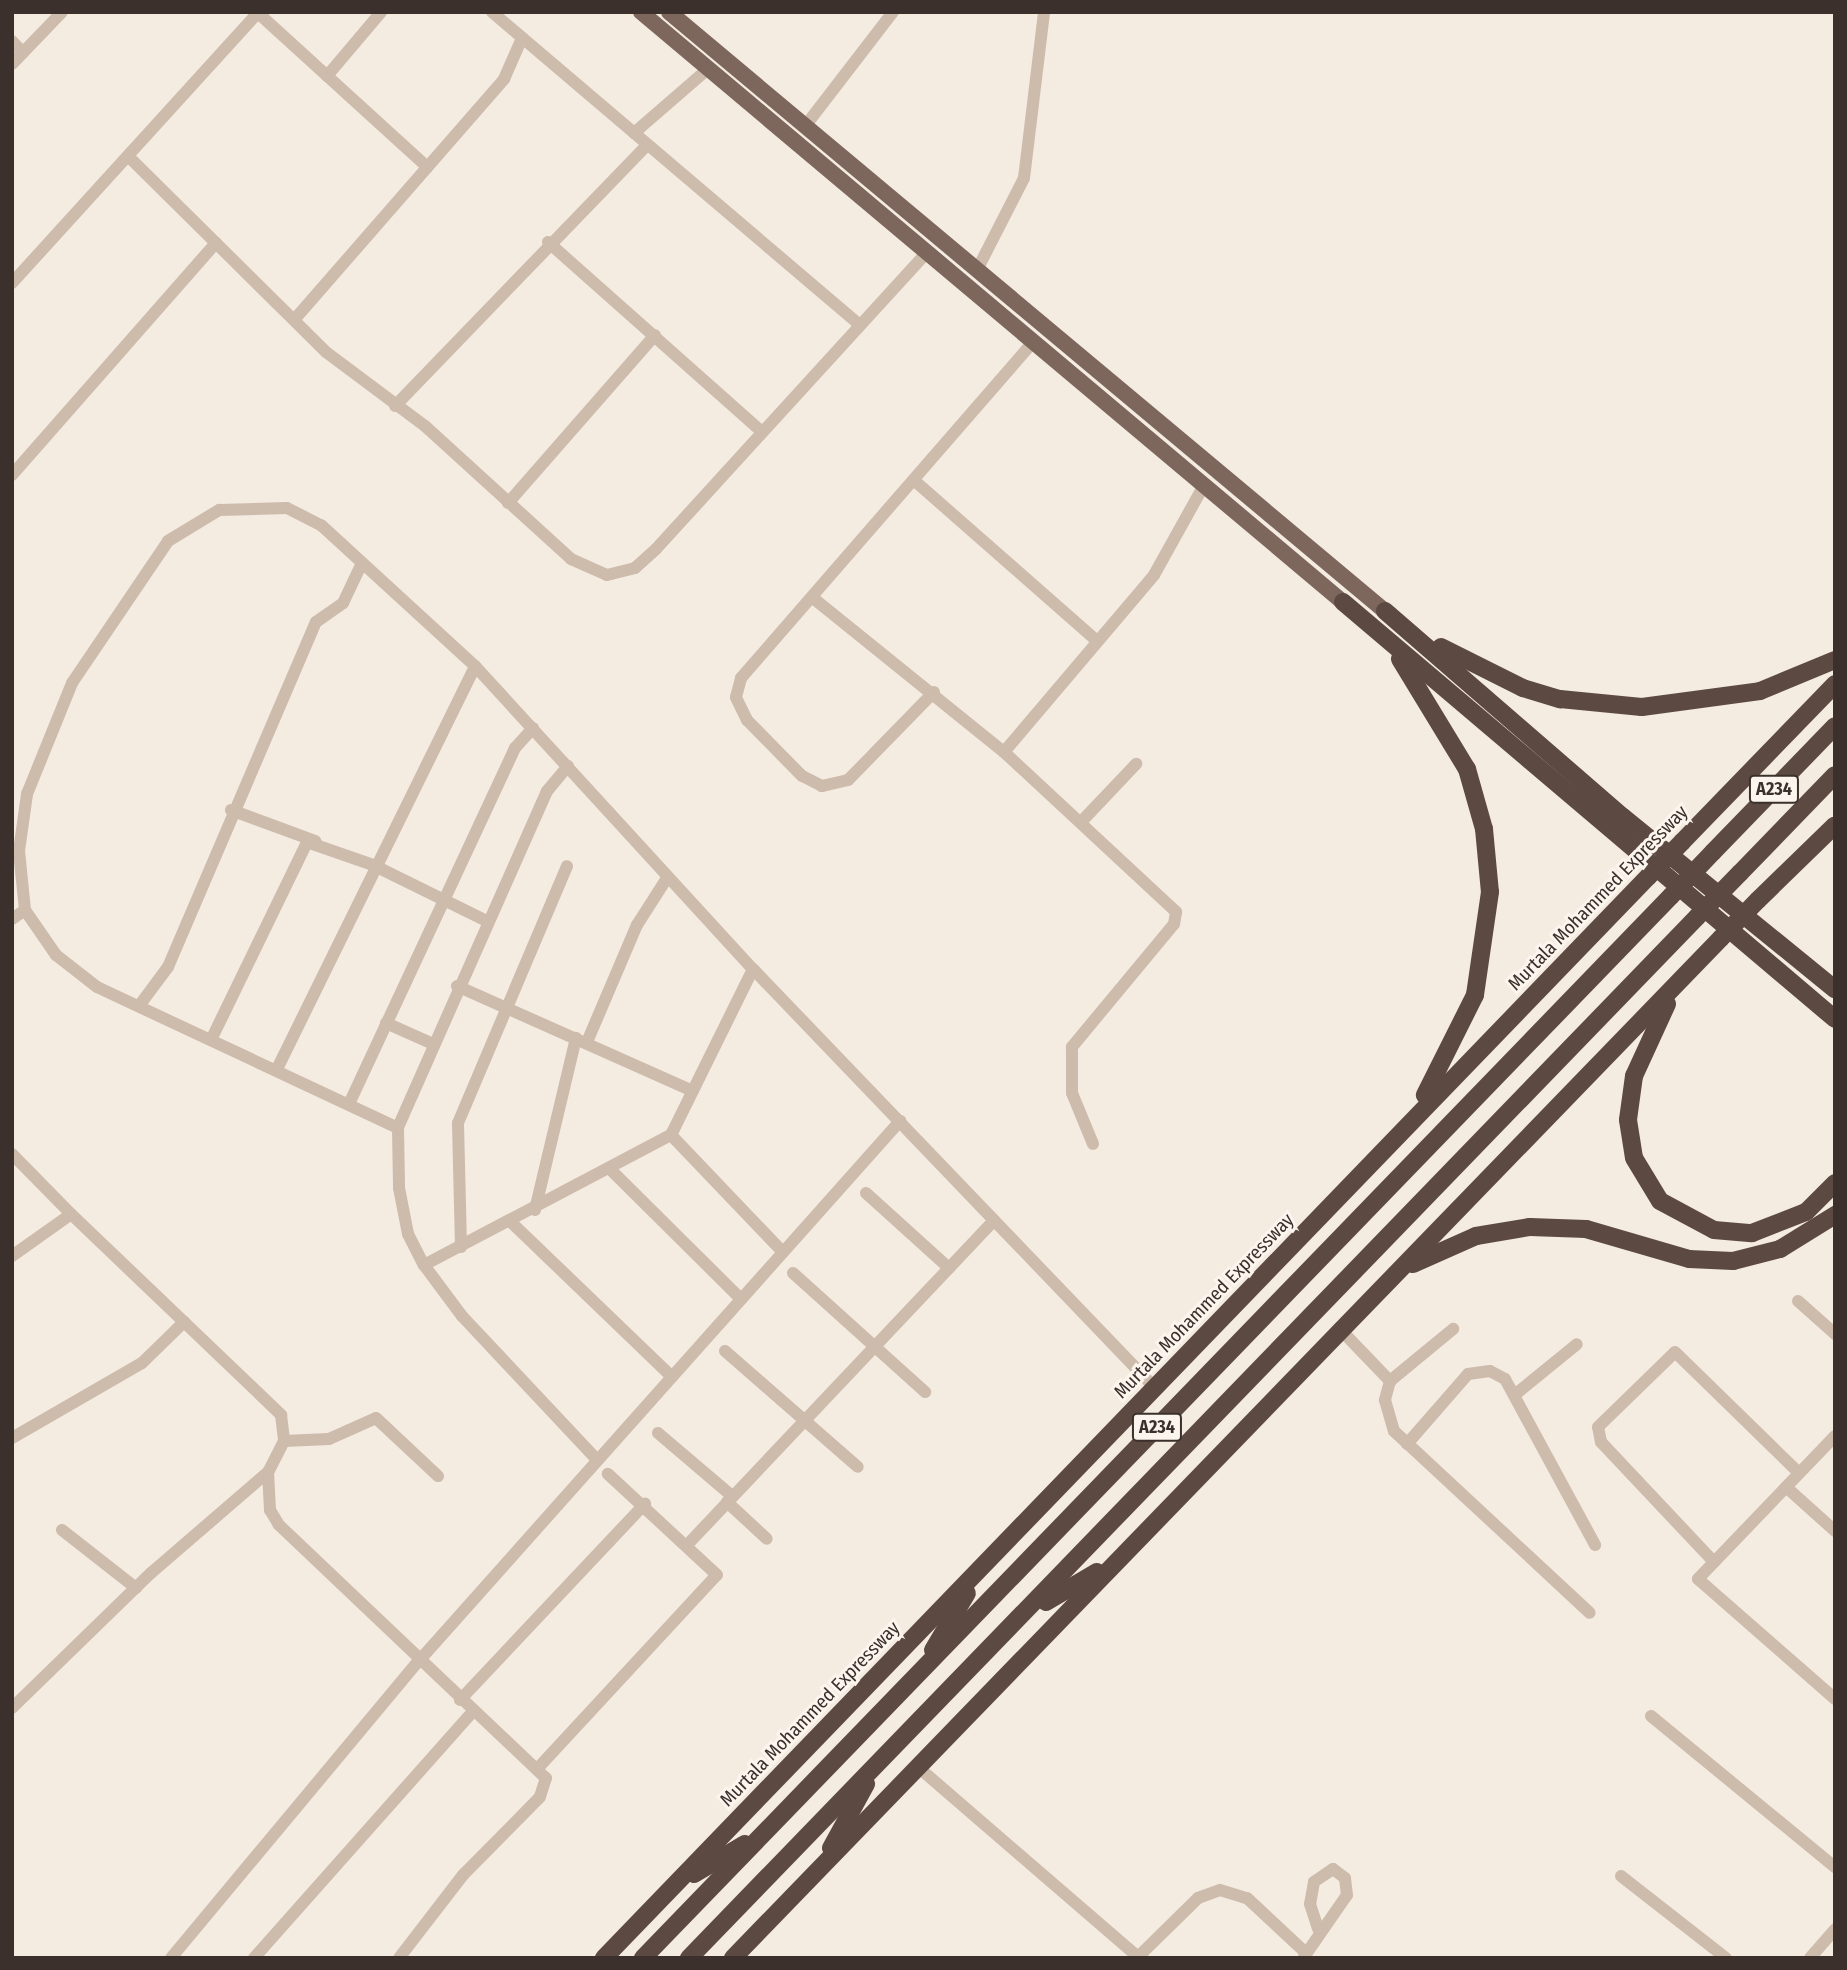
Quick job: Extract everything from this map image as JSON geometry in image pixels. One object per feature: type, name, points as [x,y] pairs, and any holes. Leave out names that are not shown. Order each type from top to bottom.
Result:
[{"type":"highway","points":[[1343,602],[1835,1019]]},
{"type":"highway","points":[[1343,602],[1408,668],[1449,732],[1478,799],[1488,858],[1488,930],[1475,995],[1446,1062],[1393,1139]]},
{"type":"highway","points":[[1385,611],[1491,676],[1601,705],[1723,700],[1835,660]]},
{"type":"highway","points":[[1385,611],[1623,817],[1835,989]]},
{"type":"highway","name":"Murtala Mohammed Expressway","points":[[604,1958],[1835,684]]},
{"type":"highway","name":"A234","points":[[643,1958],[1835,726]]},
{"type":"highway","name":"A234","points":[[690,1958],[878,1761],[1028,1612],[1835,775]]},
{"type":"highway","points":[[733,1958],[1366,1300],[1835,825]]},
{"type":"highway","points":[[1693,967],[1658,1019],[1634,1076],[1629,1138],[1649,1188],[1693,1223],[1752,1233],[1797,1217],[1835,1183]]},
{"type":"highway","points":[[1366,1300],[1424,1256],[1503,1230],[1586,1229],[1689,1259],[1733,1261],[1780,1249],[1835,1215]]},
{"type":"highway","points":[[1028,1612],[1118,1560]]},
{"type":"highway","points":[[918,1675],[981,1569]]},
{"type":"highway","points":[[819,1870],[878,1761]]},
{"type":"highway","points":[[672,1887],[766,1831]]},
{"type":"main road","points":[[641,12],[1343,602]]},
{"type":"main road","points":[[669,12],[1385,611]]},
{"type":"street","points":[[12,64],[62,12]]},
{"type":"street","points":[[327,76],[381,12]]},
{"type":"street","points":[[492,12],[646,146],[860,325]]},
{"type":"street","points":[[806,125],[893,12]]},
{"type":"street","points":[[978,268],[1024,178],[1044,12]]},
{"type":"street","points":[[12,283],[131,159],[259,13],[427,167]]},
{"type":"street","points":[[294,320],[503,79],[522,38]]},
{"type":"street","points":[[12,41],[23,53]]},
{"type":"street","points":[[634,133],[708,68]]},
{"type":"street","points":[[396,406],[548,242],[646,146]]},
{"type":"street","points":[[131,159],[294,320],[571,559],[621,575],[656,548],[927,252]]},
{"type":"street","points":[[548,242],[762,432]]},
{"type":"street","points":[[12,475],[216,243]]},
{"type":"street","points":[[508,503],[655,335]]},
{"type":"street","points":[[934,692],[848,780],[822,786],[802,776],[747,720],[736,697],[741,678],[916,482],[1034,341]]},
{"type":"street","points":[[916,482],[1097,640]]},
{"type":"street","points":[[1004,752],[1154,575],[1204,485]]},
{"type":"street","points":[[398,1128],[139,1006],[82,976],[46,943],[25,910],[21,827],[45,741],[102,632],[168,541],[219,510],[267,505],[321,524],[475,666],[752,969],[1155,1388]]},
{"type":"street","points":[[139,1006],[168,967],[231,810],[316,622],[342,603],[362,563]]},
{"type":"street","points":[[813,598],[934,692],[1004,752],[1082,821],[1176,912],[1174,924],[1072,1047],[1072,1093],[1093,1144]]},
{"type":"street","points":[[277,1069],[373,865],[475,666]]},
{"type":"street","points":[[349,1104],[515,748],[533,728]]},
{"type":"street","points":[[1082,821],[1136,764]]},
{"type":"street","points":[[568,766],[547,791],[457,986],[398,1128],[402,1210],[424,1265],[461,1316],[597,1460]]},
{"type":"street","points":[[231,810],[373,865],[487,921]]},
{"type":"street","points":[[211,1040],[301,846],[316,841]]},
{"type":"street","points":[[461,1247],[456,1134],[567,866]]},
{"type":"street","points":[[535,1210],[582,1040],[638,925],[667,878]]},
{"type":"street","points":[[12,919],[25,910]]},
{"type":"street","points":[[424,1265],[612,1171],[671,1135],[752,969]]},
{"type":"street","points":[[457,986],[693,1091]]},
{"type":"street","points":[[386,1023],[433,1044]]},
{"type":"street","points":[[171,1958],[418,1662],[900,1121]]},
{"type":"street","points":[[671,1135],[783,1252]]},
{"type":"street","points":[[12,1154],[281,1415],[284,1441],[268,1472],[135,1588],[12,1708]]},
{"type":"street","points":[[612,1171],[741,1299]]},
{"type":"street","points":[[866,1193],[949,1268]]},
{"type":"street","points":[[12,1256],[71,1213]]},
{"type":"street","points":[[689,1542],[994,1220]]},
{"type":"street","points":[[512,1223],[672,1377]]},
{"type":"street","points":[[793,1273],[925,1392]]},
{"type":"street","points":[[1798,1301],[1835,1334]]},
{"type":"street","points":[[12,1438],[142,1363],[184,1322]]},
{"type":"street","points":[[1339,1328],[1390,1381]]},
{"type":"street","points":[[1453,1329],[1390,1381],[1387,1416],[1407,1444],[1590,1613]]},
{"type":"street","points":[[1517,1393],[1577,1344]]},
{"type":"street","points":[[725,1351],[858,1468]]},
{"type":"street","points":[[1714,1562],[1601,1442],[1598,1427],[1675,1352],[1799,1473]]},
{"type":"street","points":[[1407,1444],[1468,1374],[1490,1371],[1517,1393],[1595,1545]]},
{"type":"street","points":[[284,1441],[329,1439],[376,1418],[438,1476]]},
{"type":"street","points":[[658,1433],[730,1499],[767,1539]]},
{"type":"street","points":[[1835,1436],[1698,1579],[1835,1699]]},
{"type":"street","points":[[268,1472],[270,1510],[279,1525],[418,1662],[546,1778],[540,1797],[463,1875],[399,1958]]},
{"type":"street","points":[[538,1769],[715,1580],[717,1571],[689,1542],[608,1474]]},
{"type":"street","points":[[1786,1487],[1835,1531]]},
{"type":"street","points":[[460,1700],[645,1504]]},
{"type":"street","points":[[62,1530],[135,1588]]},
{"type":"street","points":[[254,1958],[473,1711]]},
{"type":"street","points":[[1651,1716],[1835,1867]]},
{"type":"street","points":[[918,1767],[1138,1957],[1198,1898],[1220,1890],[1247,1898],[1304,1955],[1318,1929]]},
{"type":"street","points":[[1621,1876],[1726,1958]]},
{"type":"street","points":[[1810,1958],[1835,1929]]}]
